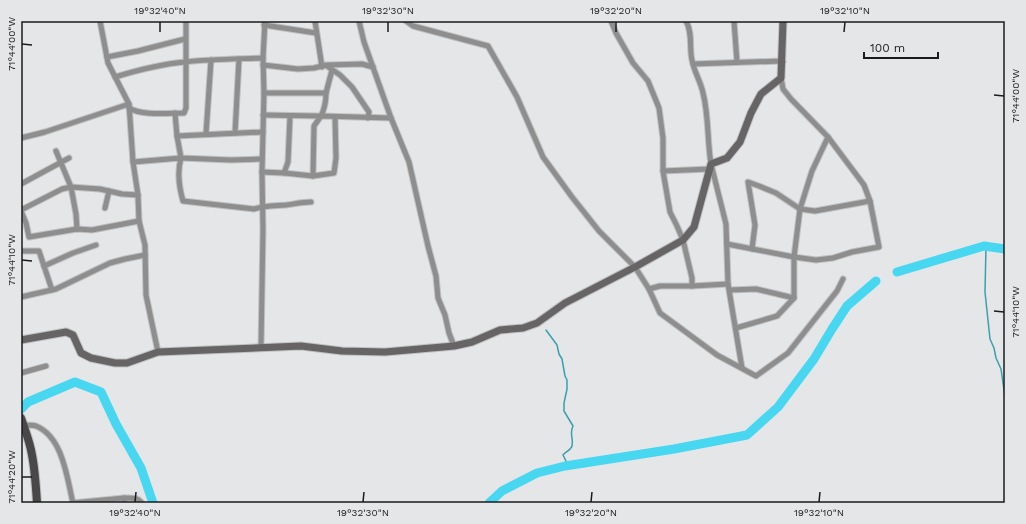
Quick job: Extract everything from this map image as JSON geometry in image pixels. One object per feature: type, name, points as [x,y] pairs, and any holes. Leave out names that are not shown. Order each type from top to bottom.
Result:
[{"type":"main road","points":[[22,421],[32,455],[37,503]]},
{"type":"street","points":[[100,21],[108,63],[129,106],[134,111],[143,113],[184,113],[186,108],[186,21]]},
{"type":"street","points":[[315,21],[316,33],[324,66],[340,75],[352,87],[369,112],[368,118]]},
{"type":"street","points":[[359,21],[391,118],[409,162],[436,276],[438,298],[445,315],[448,333],[454,346]]},
{"type":"street","points":[[406,21],[414,26],[488,46],[517,97],[543,157],[572,197],[599,231],[635,267],[649,289],[660,313],[717,355],[756,376],[788,353],[837,290],[843,279]]},
{"type":"street","points":[[611,21],[633,63],[648,81],[659,108],[663,138],[663,171],[670,212],[683,240],[692,278],[692,286]]},
{"type":"street","points":[[734,21],[737,62]]},
{"type":"street","points":[[727,244],[816,260],[833,258],[852,252],[879,247],[870,201],[864,185],[828,137],[790,99],[783,89],[781,78],[783,62],[783,21]]},
{"type":"street","points":[[21,340],[66,332],[73,335],[81,353],[91,358],[115,363],[127,362],[158,352],[301,346],[342,351],[385,352],[454,346],[472,342],[500,330],[523,328],[537,323],[565,303],[635,267],[683,240],[694,227],[710,166],[710,155],[708,116],[703,91],[691,58],[691,42],[687,22]]},
{"type":"street","points":[[261,347],[264,23],[316,33]]},
{"type":"street","points":[[107,57],[185,39]]},
{"type":"street","points":[[115,77],[137,70],[186,62],[263,58]]},
{"type":"street","points":[[235,133],[239,59]]},
{"type":"street","points":[[206,134],[211,60]]},
{"type":"street","points":[[693,64],[783,62]]},
{"type":"street","points":[[263,65],[298,69],[362,64],[373,67]]},
{"type":"street","points":[[313,176],[314,126],[325,108],[326,93],[332,70]]},
{"type":"street","points":[[663,171],[710,166],[727,158],[740,142],[750,113],[761,94],[781,78]]},
{"type":"street","points":[[264,93],[326,93]]},
{"type":"street","points":[[21,138],[129,106]]},
{"type":"street","points":[[129,106],[133,162],[138,195],[139,221],[146,255],[146,295],[158,352]]},
{"type":"street","points":[[175,113],[181,158],[179,168],[180,190],[183,201],[254,209],[262,206],[311,202]]},
{"type":"street","points":[[262,115],[391,118]]},
{"type":"street","points":[[284,173],[288,162],[290,116]]},
{"type":"street","points":[[262,172],[313,176],[334,172],[336,158],[335,117]]},
{"type":"street","points":[[178,136],[263,132]]},
{"type":"street","points":[[736,328],[777,316],[794,298],[794,257],[800,209],[812,170],[828,137]]},
{"type":"street","points":[[56,150],[71,187],[76,214],[77,230]]},
{"type":"street","points":[[21,184],[69,158]]},
{"type":"street","points":[[133,162],[181,158],[231,160],[262,159]]},
{"type":"street","points":[[710,166],[726,224],[728,284],[742,368]]},
{"type":"street","points":[[752,249],[755,225],[748,182],[776,193],[800,209],[815,211],[870,201]]},
{"type":"street","points":[[138,195],[122,194],[100,189],[71,187],[62,189],[21,211],[26,222],[29,237],[77,230],[92,230],[139,221]]},
{"type":"street","points":[[105,208],[110,191]]},
{"type":"street","points":[[44,266],[96,245]]},
{"type":"street","points":[[21,251],[39,251],[52,290]]},
{"type":"street","points":[[21,298],[56,289],[110,263],[146,255]]},
{"type":"street","points":[[649,289],[660,286],[728,284]]},
{"type":"street","points":[[730,290],[756,289],[794,298]]},
{"type":"street","points":[[21,373],[46,366]]},
{"type":"street","points":[[22,421],[49,434],[59,449],[73,503],[125,501],[133,498],[139,499],[142,503]]},
{"type":"waterway","points":[[897,272],[984,246],[1005,249]]},
{"type":"waterway","points":[[986,246],[985,292],[990,339],[1001,369],[1005,397]]},
{"type":"waterway","points":[[489,503],[502,491],[537,473],[565,466],[674,449],[747,435],[778,407],[814,359],[847,306],[876,281]]},
{"type":"waterway","points":[[546,330],[557,345],[567,380],[564,411],[573,426],[571,432],[572,446],[563,455],[566,461],[565,466]]},
{"type":"waterway","points":[[21,409],[28,402],[75,382],[101,392],[116,424],[141,468],[153,503]]}]
